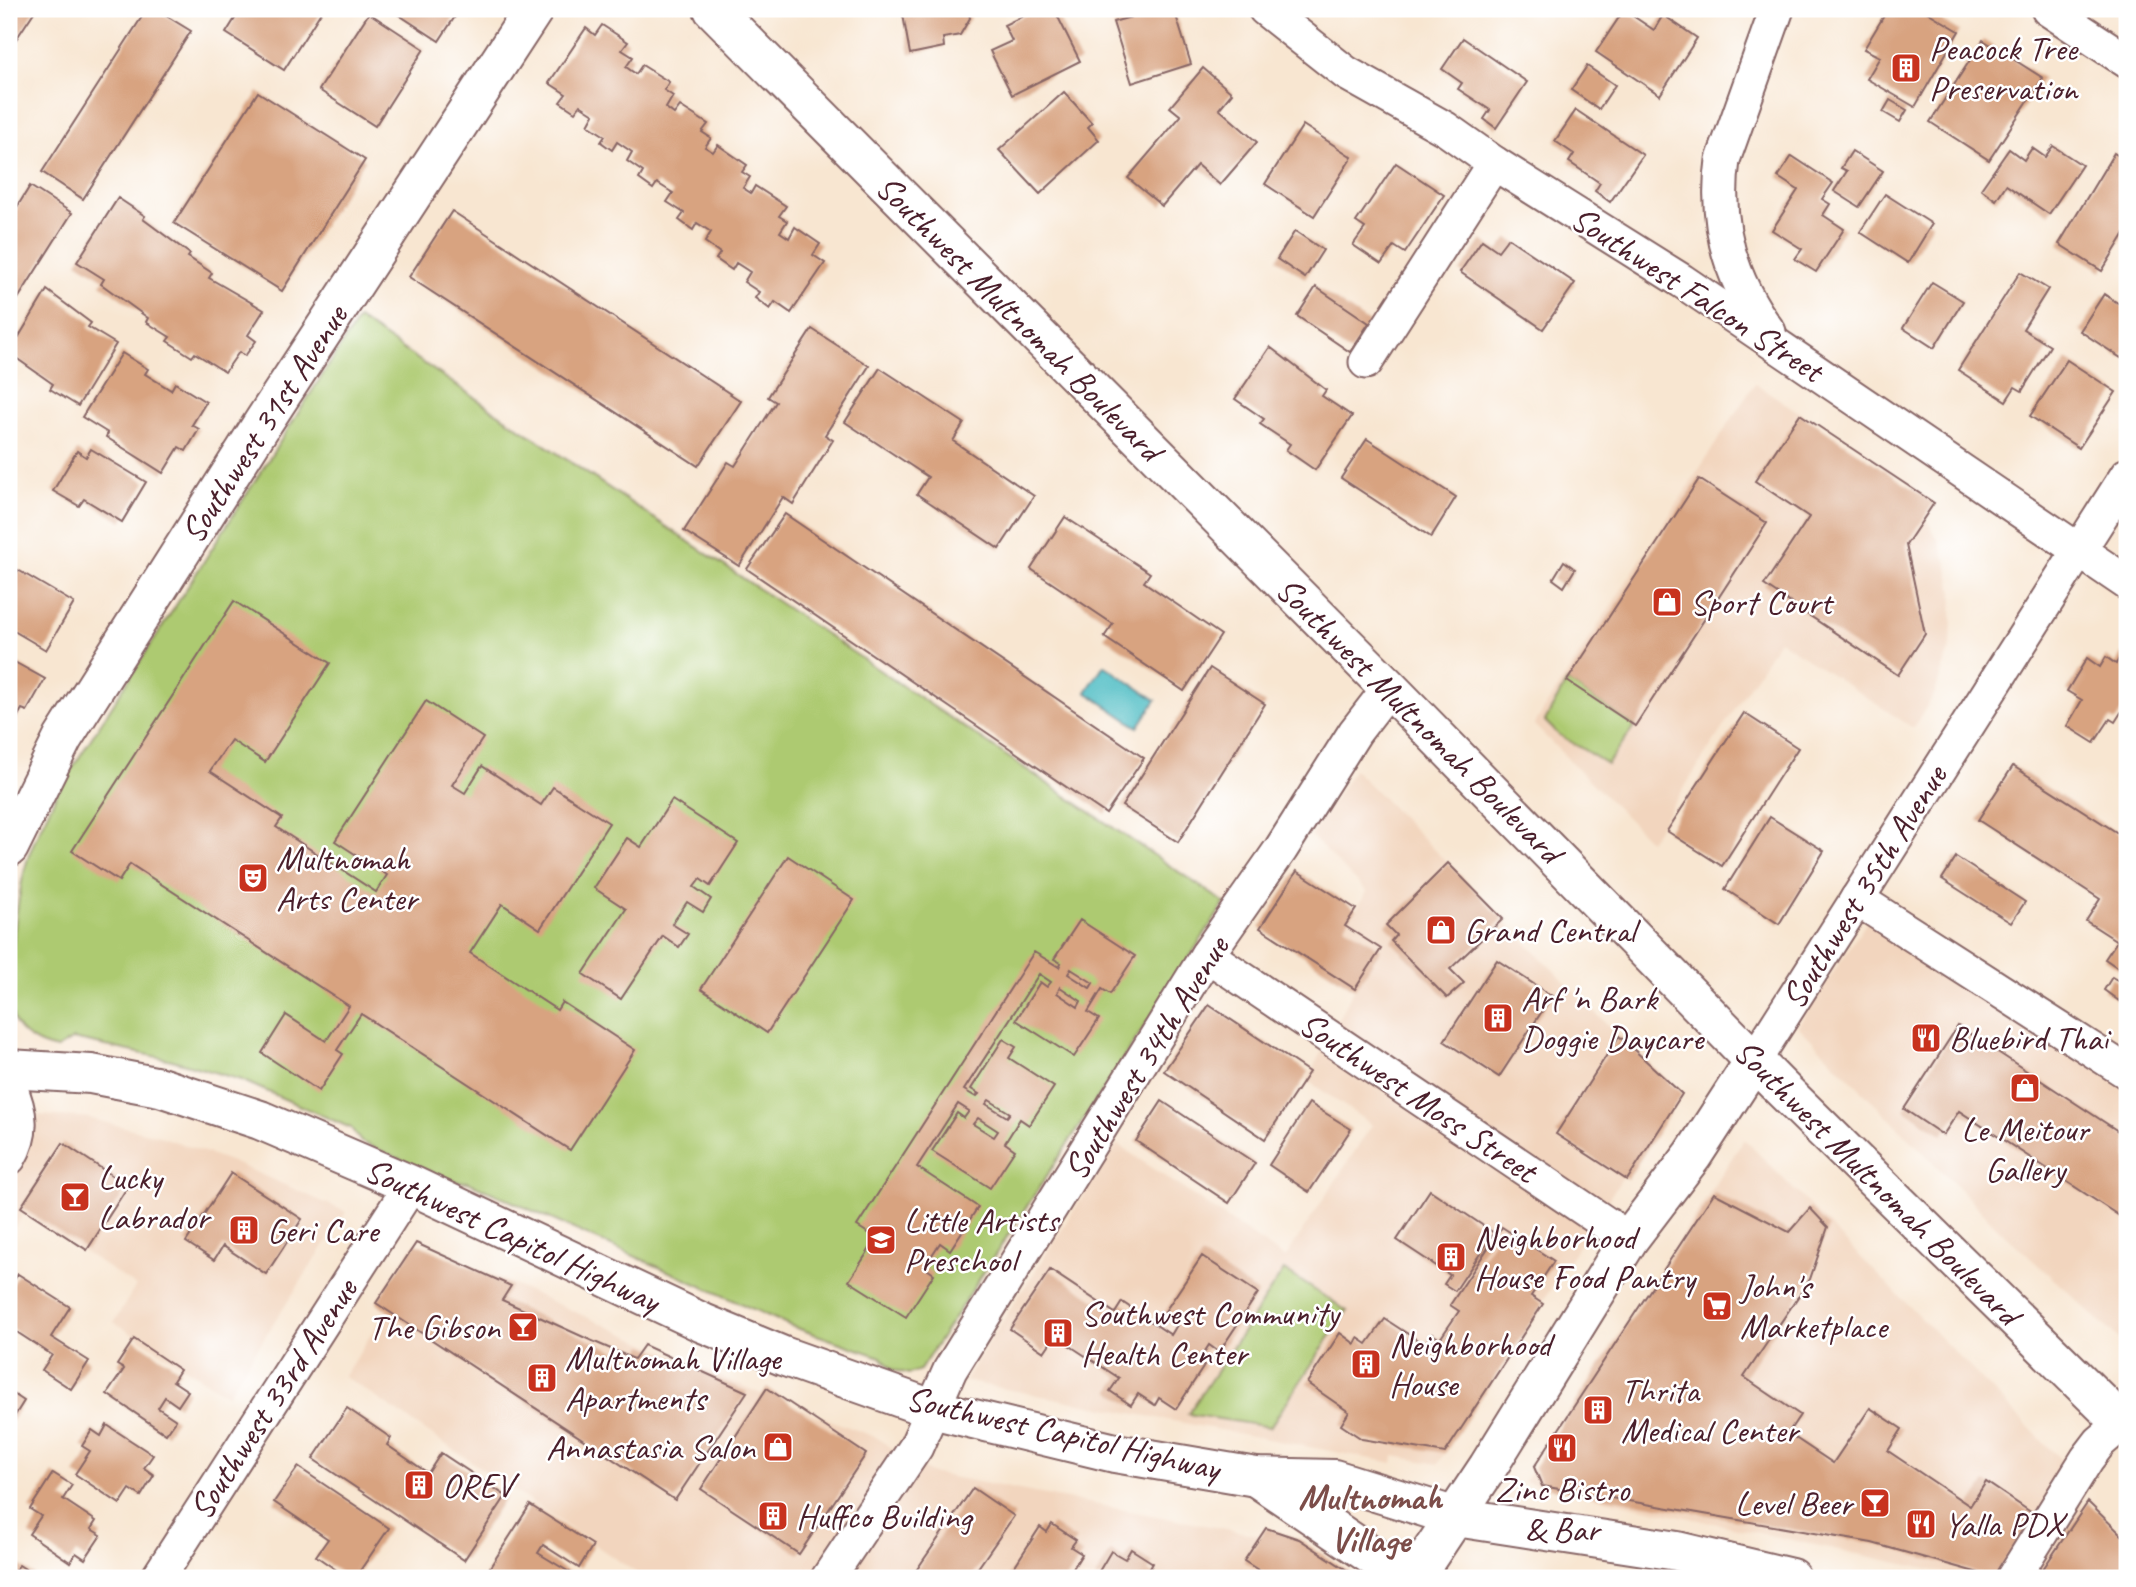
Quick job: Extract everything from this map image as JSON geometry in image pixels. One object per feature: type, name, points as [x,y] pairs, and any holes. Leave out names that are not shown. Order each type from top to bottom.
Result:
[{"type":"street","name":"Southwest 31st Avenue","points":[[9,847],[63,738],[264,421],[534,9]]},
{"type":"street","name":"Southwest Multnomah Boulevard","points":[[713,9],[1389,688],[1754,1060],[2125,1423]]},
{"type":"street","name":"Southwest Falcon Street","points":[[1265,9],[1346,73],[1446,129],[1494,163],[1672,274],[2127,583]]},
{"type":"street","points":[[1777,9],[1723,160],[1720,208],[1730,261],[1742,290],[1782,348]]},
{"type":"street","points":[[2048,9],[2127,61]]},
{"type":"street","points":[[1366,362],[1494,163]]},
{"type":"street","name":"Southwest 35th Avenue","points":[[1414,1578],[1456,1517],[1629,1239],[1693,1154],[1754,1060],[2127,475]]},
{"type":"street","name":"Southwest 34th Avenue","points":[[828,1578],[916,1447],[950,1370],[1208,955],[1281,849],[1355,732],[1389,688]]},
{"type":"street","points":[[1857,899],[2127,1072]]},
{"type":"street","name":"Southwest Moss Street","points":[[1208,955],[1629,1239]]},
{"type":"street","name":"Southwest Capitol Highway","points":[[9,1069],[91,1074],[160,1087],[260,1121],[411,1185],[703,1323],[783,1356],[932,1409],[1115,1453],[1256,1477],[1334,1479],[1456,1517],[1677,1551],[1791,1578]]},
{"type":"street","points":[[9,1085],[20,1115],[17,1145],[9,1158]]},
{"type":"street","name":"Southwest 33rd Avenue","points":[[158,1578],[411,1185]]},
{"type":"street","points":[[2013,1578],[2100,1442],[2125,1423]]},
{"type":"street","points":[[1256,1477],[1405,1578]]},
{"type":"shaded area","points":[[1755,383],[1888,472],[1916,501],[1938,539],[1948,566],[1953,593],[1951,645],[1934,695],[1913,728],[1779,640],[1650,841],[1534,725]]},
{"type":"shaded area","points":[[1354,769],[1676,1094],[1438,1464],[1394,1456],[1393,1463],[964,1381],[1117,1144],[1285,1258],[1372,1125],[1307,1080],[1351,994],[1375,956],[1341,933],[1367,892],[1311,836]]},
{"type":"shaded area","points":[[1867,921],[2127,1091],[2127,1346],[2002,1232],[1798,1026]]},
{"type":"shaded area","points":[[9,1114],[84,1117],[160,1136],[232,1162],[346,1212],[227,1395],[114,1322],[136,1286],[24,1213],[9,1235]]},
{"type":"shaded area","points":[[1744,1139],[2066,1465],[2083,1511],[2127,1554],[2127,1578],[1968,1578],[1524,1482]]},
{"type":"shaded area","points":[[428,1247],[763,1395],[875,1437],[930,1473],[1293,1542],[1348,1578],[644,1578],[344,1376]]},
{"type":"green space","name":"Multnomah Arts Center","points":[[358,319],[1225,903],[920,1370],[909,1374],[893,1370],[881,1357],[791,1326],[468,1182],[451,1181],[361,1142],[351,1128],[241,1080],[172,1060],[73,1039],[57,1049],[51,1048],[38,1043],[17,1026],[11,1006],[11,964],[17,915],[28,858],[46,815],[59,789]]},
{"type":"green space","points":[[1567,681],[1635,726],[1607,764],[1558,734],[1545,721]]},
{"type":"green space","points":[[1284,1270],[1347,1311],[1270,1427],[1188,1414]]},
{"type":"water","points":[[1104,665],[1156,700],[1138,727],[1086,692]]},
{"type":"building","points":[[9,9],[36,9],[9,50]]},
{"type":"building","points":[[147,9],[155,9],[191,31],[83,199],[42,172]]},
{"type":"building","points":[[241,9],[323,9],[284,70],[226,33]]},
{"type":"building","points":[[390,9],[460,9],[439,41]]},
{"type":"building","points":[[902,9],[968,9],[970,18],[960,35],[943,38],[944,47],[910,54]]},
{"type":"building","points":[[1038,9],[1054,9],[1080,61],[1012,95],[990,51],[1012,41],[1004,25]]},
{"type":"building","points":[[1129,9],[1174,9],[1191,64],[1132,83],[1113,22],[1131,17]]},
{"type":"building","name":"Peacock Tree Preservation","points":[[1888,9],[1922,9],[1959,31],[1915,107],[1867,79],[1880,57],[1864,49]]},
{"type":"building","points":[[1624,10],[1654,30],[1663,15],[1697,38],[1660,95],[1596,52]]},
{"type":"building","points":[[369,13],[424,49],[375,126],[319,90]]},
{"type":"building","points":[[602,25],[628,42],[622,50],[633,57],[626,67],[636,74],[642,65],[669,82],[664,90],[673,96],[666,108],[674,114],[680,106],[708,124],[702,132],[711,138],[705,147],[713,152],[718,145],[747,165],[742,172],[750,177],[743,188],[751,193],[755,186],[786,206],[779,216],[787,221],[780,232],[789,238],[795,227],[820,244],[813,255],[825,263],[791,313],[775,302],[770,309],[755,298],[759,292],[744,282],[750,272],[736,263],[732,270],[716,259],[720,253],[705,242],[711,232],[697,223],[693,230],[679,220],[684,213],[667,202],[673,193],[657,183],[653,189],[639,179],[643,172],[627,161],[632,152],[617,142],[612,150],[601,142],[605,136],[588,125],[594,114],[580,105],[575,112],[560,102],[566,94],[549,83],[586,28],[595,35]]},
{"type":"building","points":[[1463,38],[1527,82],[1496,128],[1484,119],[1490,110],[1458,89],[1462,83],[1442,69]]},
{"type":"building","points":[[1983,40],[2043,78],[1989,160],[1930,122]]},
{"type":"building","points":[[1587,66],[1615,85],[1599,109],[1571,90]]},
{"type":"building","points":[[1203,68],[1232,93],[1219,109],[1257,142],[1220,185],[1197,165],[1162,206],[1128,178],[1181,116],[1170,107]]},
{"type":"building","points":[[258,92],[365,160],[282,291],[174,223]]},
{"type":"building","points":[[1064,92],[1092,123],[1088,127],[1099,140],[1040,194],[999,150]]},
{"type":"building","points":[[1890,100],[1907,110],[1900,122],[1883,112]]},
{"type":"building","points":[[1576,110],[1643,155],[1610,202],[1595,191],[1600,183],[1569,162],[1574,154],[1555,141]]},
{"type":"building","points":[[1303,125],[1352,157],[1314,216],[1265,184]]},
{"type":"building","points":[[2053,146],[2082,165],[2049,214],[2006,185],[1996,200],[1981,189],[2009,149],[2024,160],[2032,148],[2045,157]]},
{"type":"building","points":[[1852,151],[1883,171],[1859,207],[1834,191],[1847,171],[1841,168]]},
{"type":"building","points":[[2114,153],[2127,161],[2127,230],[2102,271],[2059,244]]},
{"type":"building","points":[[1792,156],[1833,183],[1822,199],[1830,204],[1823,215],[1844,229],[1816,272],[1795,259],[1802,249],[1772,230],[1798,190],[1778,177]]},
{"type":"building","points":[[1396,163],[1444,195],[1405,253],[1394,246],[1381,264],[1353,245],[1365,228],[1356,222]]},
{"type":"building","points":[[30,186],[72,213],[9,313],[9,220]]},
{"type":"building","points":[[1885,194],[1932,224],[1908,263],[1860,232]]},
{"type":"building","points":[[118,198],[145,216],[143,219],[190,254],[188,257],[212,273],[209,278],[264,310],[248,335],[256,341],[245,356],[239,352],[225,372],[195,353],[192,357],[167,341],[170,337],[146,322],[148,318],[101,284],[104,279],[77,262]]},
{"type":"building","points":[[452,211],[741,401],[698,466],[409,277]]},
{"type":"building","points":[[1295,231],[1323,250],[1305,278],[1277,259]]},
{"type":"building","points":[[1508,238],[1575,283],[1543,329],[1460,272],[1482,240],[1498,251]]},
{"type":"building","points":[[2020,272],[2048,289],[2023,329],[2050,346],[2022,391],[2015,387],[2006,401],[1958,370]]},
{"type":"building","points":[[1932,282],[1963,301],[1934,348],[1903,328]]},
{"type":"building","points":[[1316,287],[1369,323],[1350,352],[1297,316]]},
{"type":"building","points":[[47,290],[91,323],[88,327],[116,344],[78,406],[50,389],[53,384],[9,353]]},
{"type":"building","points":[[2104,294],[2127,309],[2127,348],[2121,358],[2080,331]]},
{"type":"building","points":[[812,329],[869,366],[825,435],[833,440],[793,504],[783,497],[739,566],[684,531],[728,462],[735,466],[776,402],[768,397]]},
{"type":"building","points":[[1270,347],[1326,390],[1322,396],[1352,416],[1315,470],[1286,450],[1290,444],[1260,424],[1264,419],[1235,399]]},
{"type":"building","points":[[122,353],[148,369],[145,374],[171,390],[175,383],[206,402],[192,425],[199,429],[186,451],[179,447],[163,473],[106,437],[108,433],[82,417]]},
{"type":"building","points":[[2067,360],[2116,392],[2079,448],[2030,416]]},
{"type":"building","points":[[880,368],[964,423],[953,441],[1034,496],[999,549],[917,494],[928,477],[845,422]]},
{"type":"building","points":[[1800,414],[1934,503],[1906,545],[1925,634],[1898,675],[1764,585],[1809,517],[1755,481]]},
{"type":"building","points":[[1367,439],[1456,497],[1431,537],[1341,478]]},
{"type":"building","points":[[91,449],[146,482],[122,522],[84,499],[79,506],[53,491],[77,451],[86,457]]},
{"type":"building","name":"Sport Court","points":[[1699,479],[1767,523],[1635,726],[1567,681]]},
{"type":"building","points":[[785,514],[1144,758],[1106,814],[747,569]]},
{"type":"building","points":[[1065,517],[1150,573],[1144,582],[1221,635],[1184,691],[1104,637],[1113,624],[1031,569]]},
{"type":"building","points":[[1564,561],[1575,569],[1564,587],[1553,579]]},
{"type":"building","points":[[18,570],[74,603],[46,650],[9,628],[9,586]]},
{"type":"building","name":"Multnomah Arts Center","points":[[234,601],[330,663],[265,762],[231,740],[210,771],[282,818],[276,827],[376,892],[387,875],[335,841],[426,701],[483,738],[452,785],[465,793],[482,766],[541,805],[553,787],[609,823],[540,929],[502,904],[470,953],[557,1010],[562,1002],[635,1050],[570,1150],[361,1014],[337,1050],[343,1054],[319,1091],[262,1053],[286,1015],[326,1041],[349,1006],[130,864],[119,881],[72,851]]},
{"type":"building","points":[[2122,653],[2127,657],[2127,703],[2115,722],[2110,719],[2094,743],[2067,726],[2082,700],[2067,691],[2087,658],[2100,667],[2106,657],[2116,664]]},
{"type":"building","points":[[9,659],[45,679],[27,711],[22,709],[12,726],[9,725]]},
{"type":"building","points":[[1210,668],[1265,704],[1178,842],[1122,806]]},
{"type":"building","points":[[1744,713],[1798,748],[1722,866],[1667,831]]},
{"type":"building","points":[[2013,766],[2127,839],[2127,974],[2105,959],[2117,941],[2086,921],[2100,899],[1978,820]]},
{"type":"building","points":[[672,800],[738,843],[710,886],[700,879],[694,887],[711,899],[703,912],[687,902],[672,924],[688,934],[679,947],[663,936],[621,999],[583,974],[626,909],[594,888],[627,838],[641,847]]},
{"type":"building","points":[[1770,817],[1824,851],[1779,924],[1725,889]]},
{"type":"building","points":[[788,856],[854,900],[767,1033],[701,989]]},
{"type":"building","points":[[1956,857],[2025,902],[2011,923],[1942,879]]},
{"type":"building","name":"Grand Central","points":[[1448,863],[1503,919],[1450,969],[1464,983],[1447,998],[1391,941],[1396,935],[1386,925]]},
{"type":"building","points":[[1297,871],[1356,909],[1345,926],[1381,949],[1355,989],[1260,928]]},
{"type":"building","points":[[1080,920],[1135,956],[1110,994],[1102,989],[1088,1012],[1099,1019],[1074,1057],[1016,1020],[1040,982],[1047,987],[1051,982],[1039,974],[964,1090],[976,1097],[979,1094],[971,1089],[1003,1039],[1016,1047],[1009,1058],[1054,1087],[1029,1125],[1020,1119],[1005,1143],[1015,1150],[990,1188],[932,1151],[957,1113],[964,1118],[969,1111],[958,1104],[917,1167],[978,1207],[950,1250],[940,1243],[924,1267],[934,1274],[906,1317],[849,1281],[873,1244],[880,1249],[884,1243],[857,1226],[1034,952],[1059,967],[1061,963],[1054,959]],"holes":[[[1071,969],[1093,983],[1090,988],[1068,974]],[[1060,987],[1081,1001],[1078,1007],[1057,993]],[[989,1100],[1010,1113],[1007,1117],[986,1104]],[[978,1118],[998,1131],[994,1137],[973,1124]]]},
{"type":"building","name":"Arf 'n Bark Doggie Daycare","points":[[1497,960],[1552,996],[1499,1077],[1444,1041]]},
{"type":"building","points":[[2112,977],[2127,986],[2119,1001],[2104,990]]},
{"type":"building","points":[[1209,1005],[1309,1072],[1265,1139],[1164,1071]]},
{"type":"building","points":[[1958,1026],[2127,1137],[2127,1221],[1959,1111],[1943,1135],[1904,1109]]},
{"type":"building","points":[[1619,1036],[1682,1094],[1627,1180],[1556,1134]]},
{"type":"building","points":[[1162,1101],[1255,1163],[1229,1203],[1136,1141]]},
{"type":"building","points":[[1309,1103],[1351,1129],[1309,1192],[1269,1165]]},
{"type":"building","name":"Lucky Labrador","points":[[63,1143],[128,1186],[87,1250],[21,1207]]},
{"type":"building","name":"Geri Care","points":[[231,1173],[302,1219],[266,1274],[223,1246],[214,1260],[186,1242]]},
{"type":"building","name":"Neighborhood House Food Pantry","points":[[1430,1190],[1494,1233],[1455,1291],[1444,1284],[1450,1275],[1397,1240]]},
{"type":"building","points":[[1714,1193],[1789,1232],[1810,1208],[1828,1227],[1810,1279],[1744,1377],[1800,1415],[1788,1433],[1833,1463],[1870,1408],[1902,1429],[1888,1451],[1970,1506],[1986,1482],[2035,1515],[1993,1577],[1872,1543],[1542,1486],[1534,1467]]},
{"type":"building","points":[[1502,1227],[1554,1261],[1531,1296],[1543,1304],[1445,1453],[1362,1439],[1341,1425],[1349,1412],[1307,1383],[1340,1333],[1355,1344],[1358,1338],[1367,1344],[1385,1319],[1425,1345],[1432,1334],[1440,1339],[1459,1311],[1450,1305]]},
{"type":"building","points":[[416,1243],[511,1286],[502,1300],[590,1340],[634,1359],[644,1345],[747,1392],[675,1500],[376,1303]]},
{"type":"building","points":[[1202,1256],[1258,1293],[1219,1352],[1209,1345],[1198,1362],[1204,1366],[1176,1409],[1159,1398],[1155,1405],[1138,1394],[1131,1405],[1110,1391],[1119,1378],[1055,1336],[1044,1352],[1010,1329],[1050,1270],[1115,1313],[1122,1302],[1171,1335],[1177,1325],[1162,1316]]},
{"type":"building","points":[[18,1274],[70,1307],[51,1337],[89,1361],[71,1389],[42,1370],[52,1355],[9,1327],[9,1288]]},
{"type":"building","points":[[134,1339],[180,1370],[173,1381],[188,1391],[178,1406],[165,1397],[158,1408],[176,1420],[166,1434],[107,1394],[124,1369],[117,1365]]},
{"type":"building","points":[[767,1388],[866,1454],[799,1554],[701,1489]]},
{"type":"building","points":[[9,1391],[24,1401],[9,1425]]},
{"type":"building","name":"OREV","points":[[347,1408],[391,1438],[387,1445],[428,1473],[441,1453],[506,1496],[464,1560],[313,1459]]},
{"type":"building","points":[[107,1425],[153,1455],[144,1468],[154,1475],[141,1496],[130,1489],[120,1504],[75,1474],[90,1451],[82,1446],[92,1430],[101,1436]]},
{"type":"building","points":[[298,1467],[389,1528],[355,1578],[348,1578],[316,1556],[328,1539],[274,1502]]},
{"type":"building","points":[[53,1473],[72,1485],[63,1499],[96,1521],[91,1529],[101,1535],[85,1559],[76,1553],[70,1562],[29,1534],[41,1516],[30,1509]]},
{"type":"building","points":[[973,1488],[1014,1516],[971,1578],[911,1578]]},
{"type":"building","points":[[2088,1502],[2127,1540],[2127,1578],[2037,1578]]},
{"type":"building","points":[[530,1505],[593,1545],[579,1568],[543,1545],[538,1553],[579,1578],[490,1578],[485,1575]]},
{"type":"building","points":[[1052,1524],[1076,1540],[1071,1547],[1082,1554],[1067,1578],[1007,1578],[1040,1527],[1047,1532]]},
{"type":"building","points":[[1266,1528],[1299,1539],[1359,1578],[1271,1578],[1244,1561]]},
{"type":"building","points":[[1131,1549],[1153,1563],[1148,1572],[1158,1578],[1095,1578],[1111,1551],[1125,1559]]},
{"type":"building","points":[[19,1565],[39,1578],[10,1578]]},
{"type":"building","points":[[1526,1573],[1550,1577],[1550,1578],[1522,1578]]},
{"type":"place","name":"Peacock Tree Preservation","points":[[1906,68]]},
{"type":"place","name":"Sport Court","points":[[1667,602]]},
{"type":"place","name":"Multnomah Arts Center","points":[[253,878]]},
{"type":"place","name":"Grand Central","points":[[1441,930]]},
{"type":"place","name":"Arf 'n Bark Doggie Daycare","points":[[1498,1018]]},
{"type":"place","name":"Bluebird Thai","points":[[1926,1038]]},
{"type":"place","name":"Le Meitour Gallery","points":[[2025,1088]]},
{"type":"place","name":"Lucky Labrador","points":[[75,1197]]},
{"type":"place","name":"Geri Care","points":[[244,1230]]},
{"type":"place","name":"Little Artists Preschool","points":[[881,1240]]},
{"type":"place","name":"Neighborhood House Food Pantry","points":[[1451,1257]]},
{"type":"place","name":"John's Marketplace","points":[[1717,1306]]},
{"type":"place","name":"The Gibson","points":[[523,1327]]},
{"type":"place","name":"Southwest Community Health Center","points":[[1058,1333]]},
{"type":"place","name":"Neighborhood House","points":[[1366,1364]]},
{"type":"place","name":"Multnomah Village Apartments","points":[[542,1378]]},
{"type":"place","name":"Thrita Medical Center","points":[[1598,1410]]},
{"type":"place","name":"Annastasia Salon","points":[[778,1447]]},
{"type":"place","name":"Zinc Bistro & Bar","points":[[1562,1448]]},
{"type":"place","name":"OREV","points":[[419,1485]]},
{"type":"place","name":"Level Beer","points":[[1875,1503]]},
{"type":"place","name":"Huffco Building","points":[[773,1516]]},
{"type":"place","name":"Yalla PDX","points":[[1921,1524]]},
{"type":"district","name":"Multnomah Village","points":[[1370,1518]]}]
